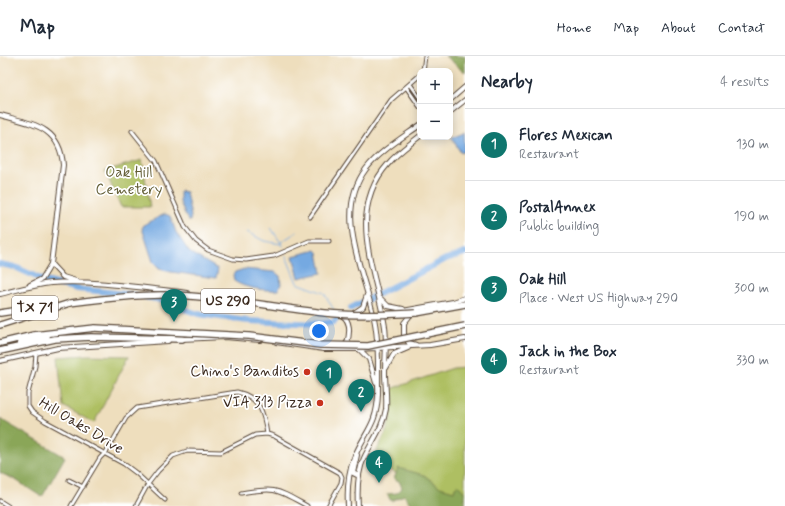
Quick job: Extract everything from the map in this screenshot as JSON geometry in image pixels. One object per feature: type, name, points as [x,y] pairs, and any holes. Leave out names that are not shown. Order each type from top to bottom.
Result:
[{"type":"highway","name":"US 290","points":[[0,325],[70,303],[114,297],[161,295],[195,297],[327,313],[386,315],[416,313],[465,304]]},
{"type":"highway","name":"TX 71","points":[[0,313],[70,303]]},
{"type":"highway","name":"US 290","points":[[0,343],[34,334],[95,328],[249,336],[320,345],[368,346],[465,326]]},
{"type":"highway","name":"TX 71","points":[[0,348],[66,331]]},
{"type":"highway","points":[[0,351],[55,339],[91,337],[182,339]]},
{"type":"main road","points":[[453,97],[465,87]]},
{"type":"main road","points":[[453,110],[465,100]]},
{"type":"main road","points":[[0,115],[37,126],[54,136],[62,151],[63,165],[51,264],[47,274],[42,279],[26,287]]},
{"type":"main road","points":[[348,506],[348,479],[358,451],[373,422],[378,387],[377,348],[373,313],[362,276],[352,230],[352,207],[356,186],[366,169],[380,155],[417,126]]},
{"type":"main road","points":[[358,506],[359,476],[365,458],[381,429],[386,404],[386,347],[382,313],[367,252],[366,223],[373,190],[387,165],[417,139]]},
{"type":"main road","points":[[51,264],[63,277],[81,283]]},
{"type":"main road","points":[[0,294],[26,287],[50,284],[81,283],[194,294],[333,311],[373,313],[417,309],[465,298]]},
{"type":"main road","points":[[354,312],[363,307],[367,292]]},
{"type":"main road","points":[[378,295],[383,302],[391,308],[409,310]]},
{"type":"main road","points":[[417,309],[405,319],[402,328],[404,336],[409,343],[419,346]]},
{"type":"main road","points":[[333,311],[344,316],[349,326],[347,343],[337,349]]},
{"type":"main road","points":[[0,361],[58,348],[182,339],[229,338],[324,349],[359,349],[419,346],[465,339]]},
{"type":"main road","points":[[385,372],[394,354],[413,346]]},
{"type":"main road","points":[[359,349],[369,359],[378,387]]},
{"type":"main road","points":[[377,401],[386,404]]},
{"type":"main road","points":[[358,451],[353,474],[359,476]]},
{"type":"street","points":[[423,68],[425,56]]},
{"type":"street","points":[[310,216],[391,100],[417,78]]},
{"type":"street","points":[[410,84],[417,94]]},
{"type":"street","points":[[406,87],[418,104]]},
{"type":"street","points":[[132,131],[156,161],[185,227],[196,241],[208,250],[233,259],[246,260],[274,256],[309,241],[329,241]]},
{"type":"street","name":"Hill Oaks Drive","points":[[36,352],[35,366],[28,393],[29,408],[45,421],[124,464],[165,500]]},
{"type":"street","points":[[71,506],[126,418],[137,408],[228,392],[246,394],[260,404],[265,418],[267,434]]},
{"type":"street","points":[[136,506],[148,484],[166,461],[180,453],[187,451],[220,452],[250,437],[267,434],[274,436],[340,473],[342,476],[341,483],[328,506]]},
{"type":"street","points":[[69,480],[83,487]]},
{"type":"street","points":[[240,493],[272,489],[307,506]]},
{"type":"street","points":[[0,501],[8,506]]},
{"type":"street","points":[[296,506],[298,501]]},
{"type":"green space","points":[[445,56],[465,56],[465,72]]},
{"type":"green space","name":"Oak Hill Cemetery","points":[[142,160],[150,207],[121,207],[105,171]]},
{"type":"green space","points":[[87,355],[129,356],[94,423],[63,406],[58,357]]},
{"type":"green space","points":[[465,367],[465,506],[371,461],[388,427],[391,410],[388,390],[453,368]]},
{"type":"green space","points":[[0,419],[65,457],[42,497],[14,479],[0,473],[0,428],[2,428]]},
{"type":"green space","points":[[398,468],[424,475],[440,487],[454,491],[455,487],[458,485],[465,493],[465,506],[412,506],[404,495],[391,501],[387,494],[397,493],[402,488],[399,481],[394,479]]},
{"type":"water","points":[[464,132],[465,151],[461,153],[453,140],[453,136]]},
{"type":"water","points":[[180,191],[186,192],[191,216],[190,221],[188,221],[180,202]]},
{"type":"water","points":[[165,214],[170,216],[176,232],[189,252],[218,269],[216,278],[159,269],[153,262],[142,228],[145,224]]},
{"type":"water","points":[[316,250],[318,252],[322,273],[299,278],[293,256]]},
{"type":"water","points":[[244,269],[275,272],[280,276],[281,284],[278,290],[267,290],[243,286],[234,281],[233,275],[235,272]]},
{"type":"waterway","points":[[271,228],[283,246]]},
{"type":"waterway","points":[[247,232],[264,241],[281,244]]},
{"type":"waterway","points":[[281,242],[297,232]]},
{"type":"waterway","points":[[351,308],[446,259],[465,253]]},
{"type":"waterway","points":[[286,256],[297,283],[324,293],[334,310]]},
{"type":"waterway","points":[[0,264],[15,267],[45,281],[77,289],[136,295]]},
{"type":"waterway","points":[[145,297],[156,299],[198,314],[248,321],[322,324],[334,322],[339,316]]},
{"type":"place","name":"Oak Hill","points":[[174,322]]},
{"type":"place","name":"Chino's Banditos","points":[[307,372]]},
{"type":"place","name":"Flores Mexican","points":[[329,393]]},
{"type":"place","name":"VIA 313 Pizza","points":[[320,403]]},
{"type":"place","name":"PostalAnnex","points":[[361,412]]},
{"type":"place","name":"Jack in the Box","points":[[379,483]]}]
